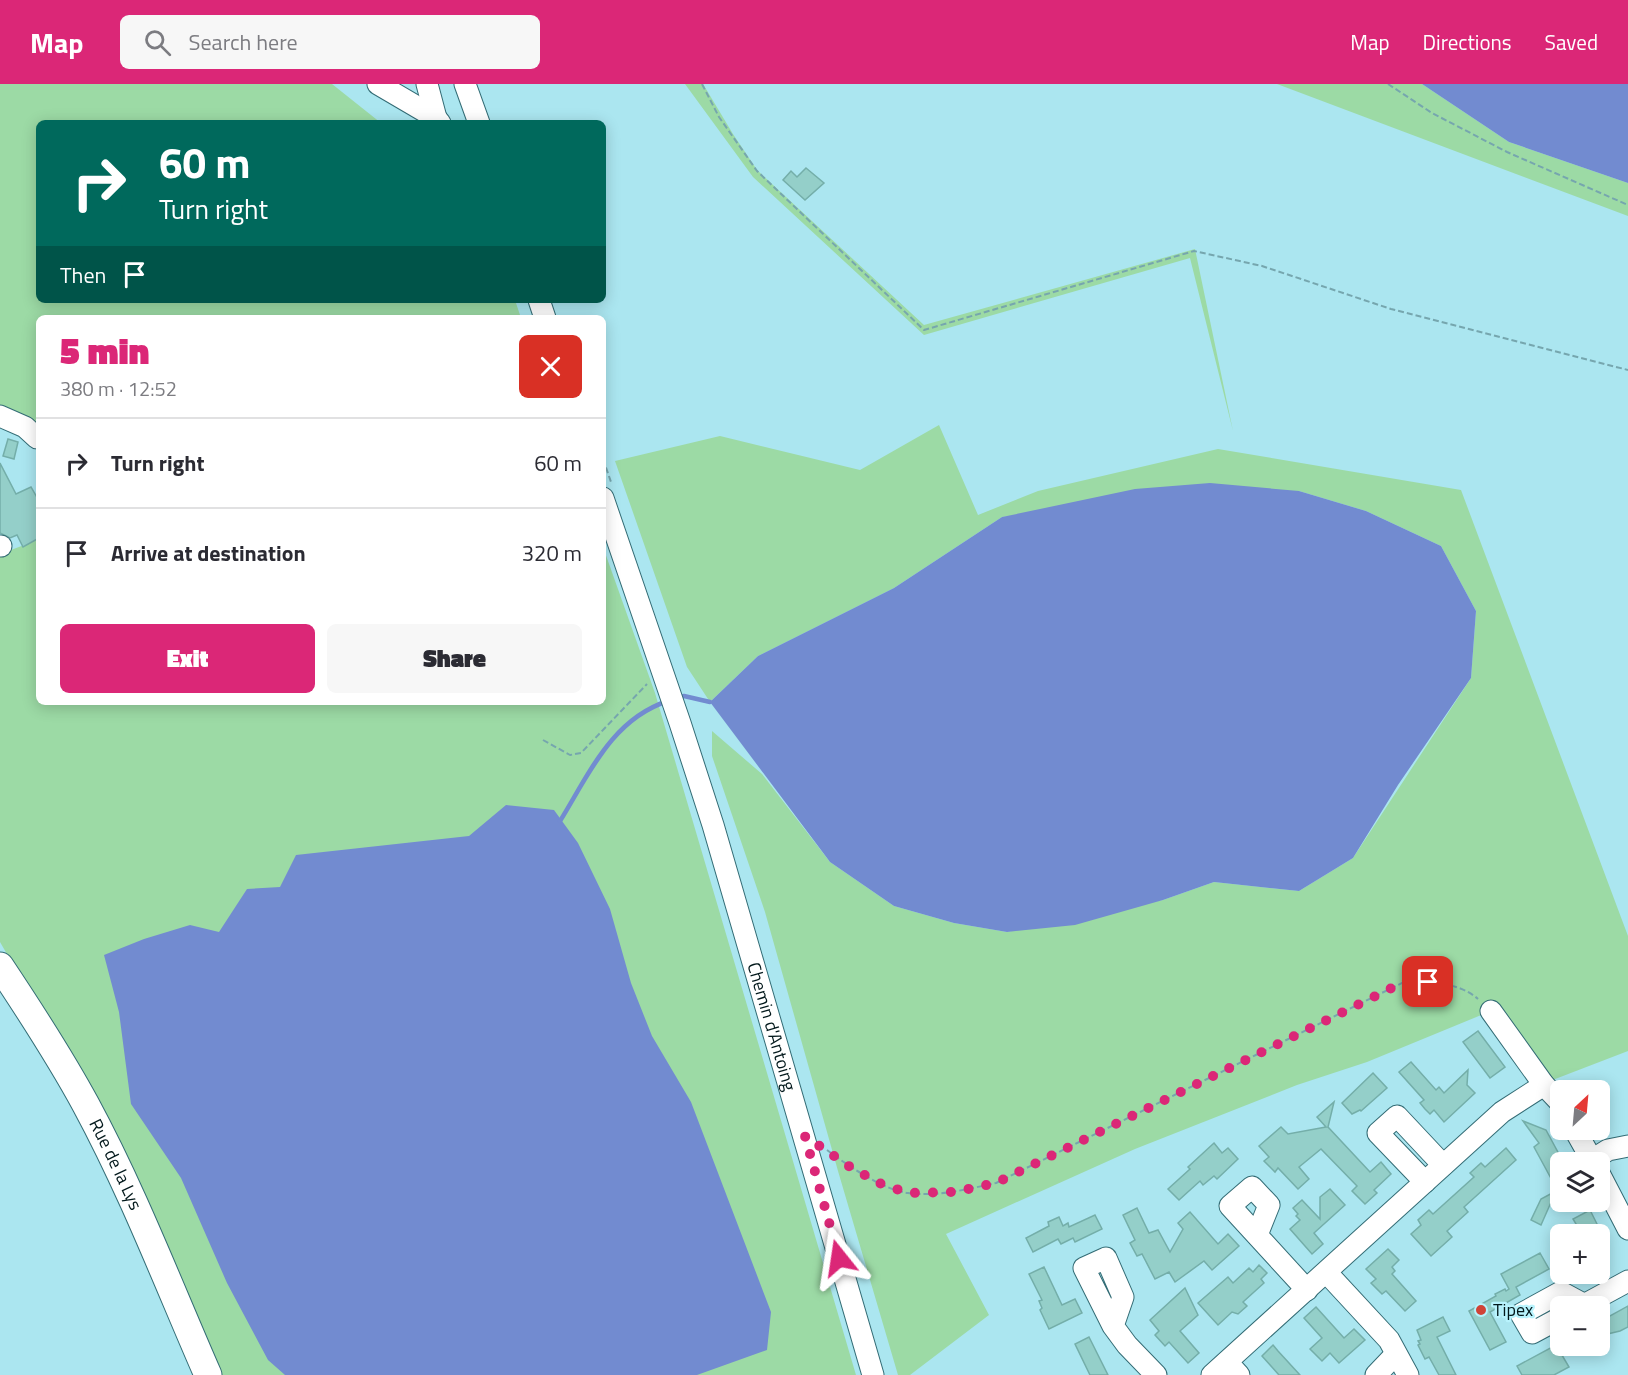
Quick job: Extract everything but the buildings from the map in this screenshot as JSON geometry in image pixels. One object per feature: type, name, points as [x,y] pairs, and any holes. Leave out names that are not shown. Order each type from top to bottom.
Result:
[{"type":"main road","name":"Rue de la Lys","points":[[0,966],[35,1018],[87,1107],[118,1171],[208,1375]]},
{"type":"street","points":[[378,84],[438,120]]},
{"type":"street","points":[[427,84],[438,120]]},
{"type":"street","points":[[465,84],[478,120]]},
{"type":"street","points":[[0,416],[25,427],[36,437]]},
{"type":"street","name":"Chemin d'Antoing","points":[[606,508],[656,681],[680,723],[805,1136],[873,1375]]},
{"type":"street","points":[[1491,1011],[1550,1091]]},
{"type":"street","points":[[1226,1371],[1307,1290],[1443,1165],[1502,1112],[1544,1085]]},
{"type":"street","points":[[1425,1182],[1378,1133],[1397,1116],[1443,1165]]},
{"type":"street","points":[[1606,1152],[1628,1146]]},
{"type":"street","points":[[1610,1194],[1628,1229]]},
{"type":"street","points":[[1257,1235],[1307,1290]]},
{"type":"street","points":[[1327,1273],[1389,1340],[1408,1375]]},
{"type":"street","points":[[1602,1296],[1628,1281]]},
{"type":"street","points":[[1554,1296],[1561,1292],[1568,1296]]},
{"type":"street","points":[[1550,1298],[1521,1314],[1532,1333],[1550,1323]]},
{"type":"street","points":[[1113,1326],[1127,1346],[1156,1375]]},
{"type":"street","points":[[1376,1375],[1396,1354]]},
{"type":"path","points":[[702,84],[719,117],[757,171],[924,330],[1194,251],[1262,266],[1391,309],[1628,369]]},
{"type":"path","points":[[1388,84],[1432,113],[1507,152],[1628,205]]},
{"type":"path","points":[[543,740],[570,755],[581,753],[656,681]]},
{"type":"path","points":[[805,1136],[847,1165],[879,1183],[908,1193],[954,1192],[996,1183],[1406,981],[1447,984],[1473,994],[1491,1011]]},
{"type":"green space","points":[[0,84],[332,84],[377,120],[36,120],[36,303],[516,303],[520,315],[36,315],[36,437],[0,416]]},
{"type":"green space","points":[[685,84],[703,84],[757,170],[924,325],[1195,249],[1233,431],[1190,258],[924,335],[753,177]]},
{"type":"green space","points":[[1277,84],[1422,84],[1509,142],[1628,183],[1628,216]]},
{"type":"green space","points":[[939,425],[978,515],[1038,491],[1218,449],[1461,490],[1628,936],[1628,1051],[1550,1081],[1491,1011],[1367,1062],[1297,1085],[1135,1149],[946,1234],[989,1315],[910,1375],[898,1375],[765,912],[712,756],[712,731],[762,774],[830,862],[894,906],[954,923],[1007,932],[1163,900],[1214,882],[1299,891],[1353,858],[1471,678],[1476,611],[1441,546],[1366,511],[1299,491],[1002,517],[894,588],[758,656],[710,702],[687,667],[615,461],[720,436],[860,470]]},
{"type":"green space","points":[[36,534],[36,705],[606,705],[606,555],[655,693],[856,1375],[215,1375],[41,1013],[0,942],[0,554],[27,544]]},
{"type":"water","points":[[1422,84],[1628,84],[1628,183],[1509,142]]},
{"type":"water","points":[[1210,483],[1299,491],[1366,511],[1441,546],[1476,611],[1471,678],[1398,785],[1353,858],[1299,891],[1214,882],[1163,900],[1075,925],[1007,932],[954,923],[894,906],[830,862],[710,702],[758,656],[894,588],[1002,517],[1135,489]]},
{"type":"water","points":[[506,805],[554,810],[578,843],[610,909],[631,983],[652,1036],[691,1102],[771,1312],[767,1350],[697,1375],[285,1375],[268,1360],[227,1283],[181,1178],[131,1104],[119,1012],[104,955],[144,939],[190,925],[219,932],[247,889],[280,887],[296,855],[469,836]]},
{"type":"waterway","points":[[678,698],[684,696],[710,702]]},
{"type":"waterway","points":[[560,821],[592,767],[617,734],[648,709],[668,701]]},
{"type":"place","name":"Tipex","points":[[1481,1310]]},
{"type":"route","points":[[839,1258],[805,1136],[847,1165],[879,1183],[908,1193],[954,1192],[996,1183],[1406,981],[1428,982]]}]
